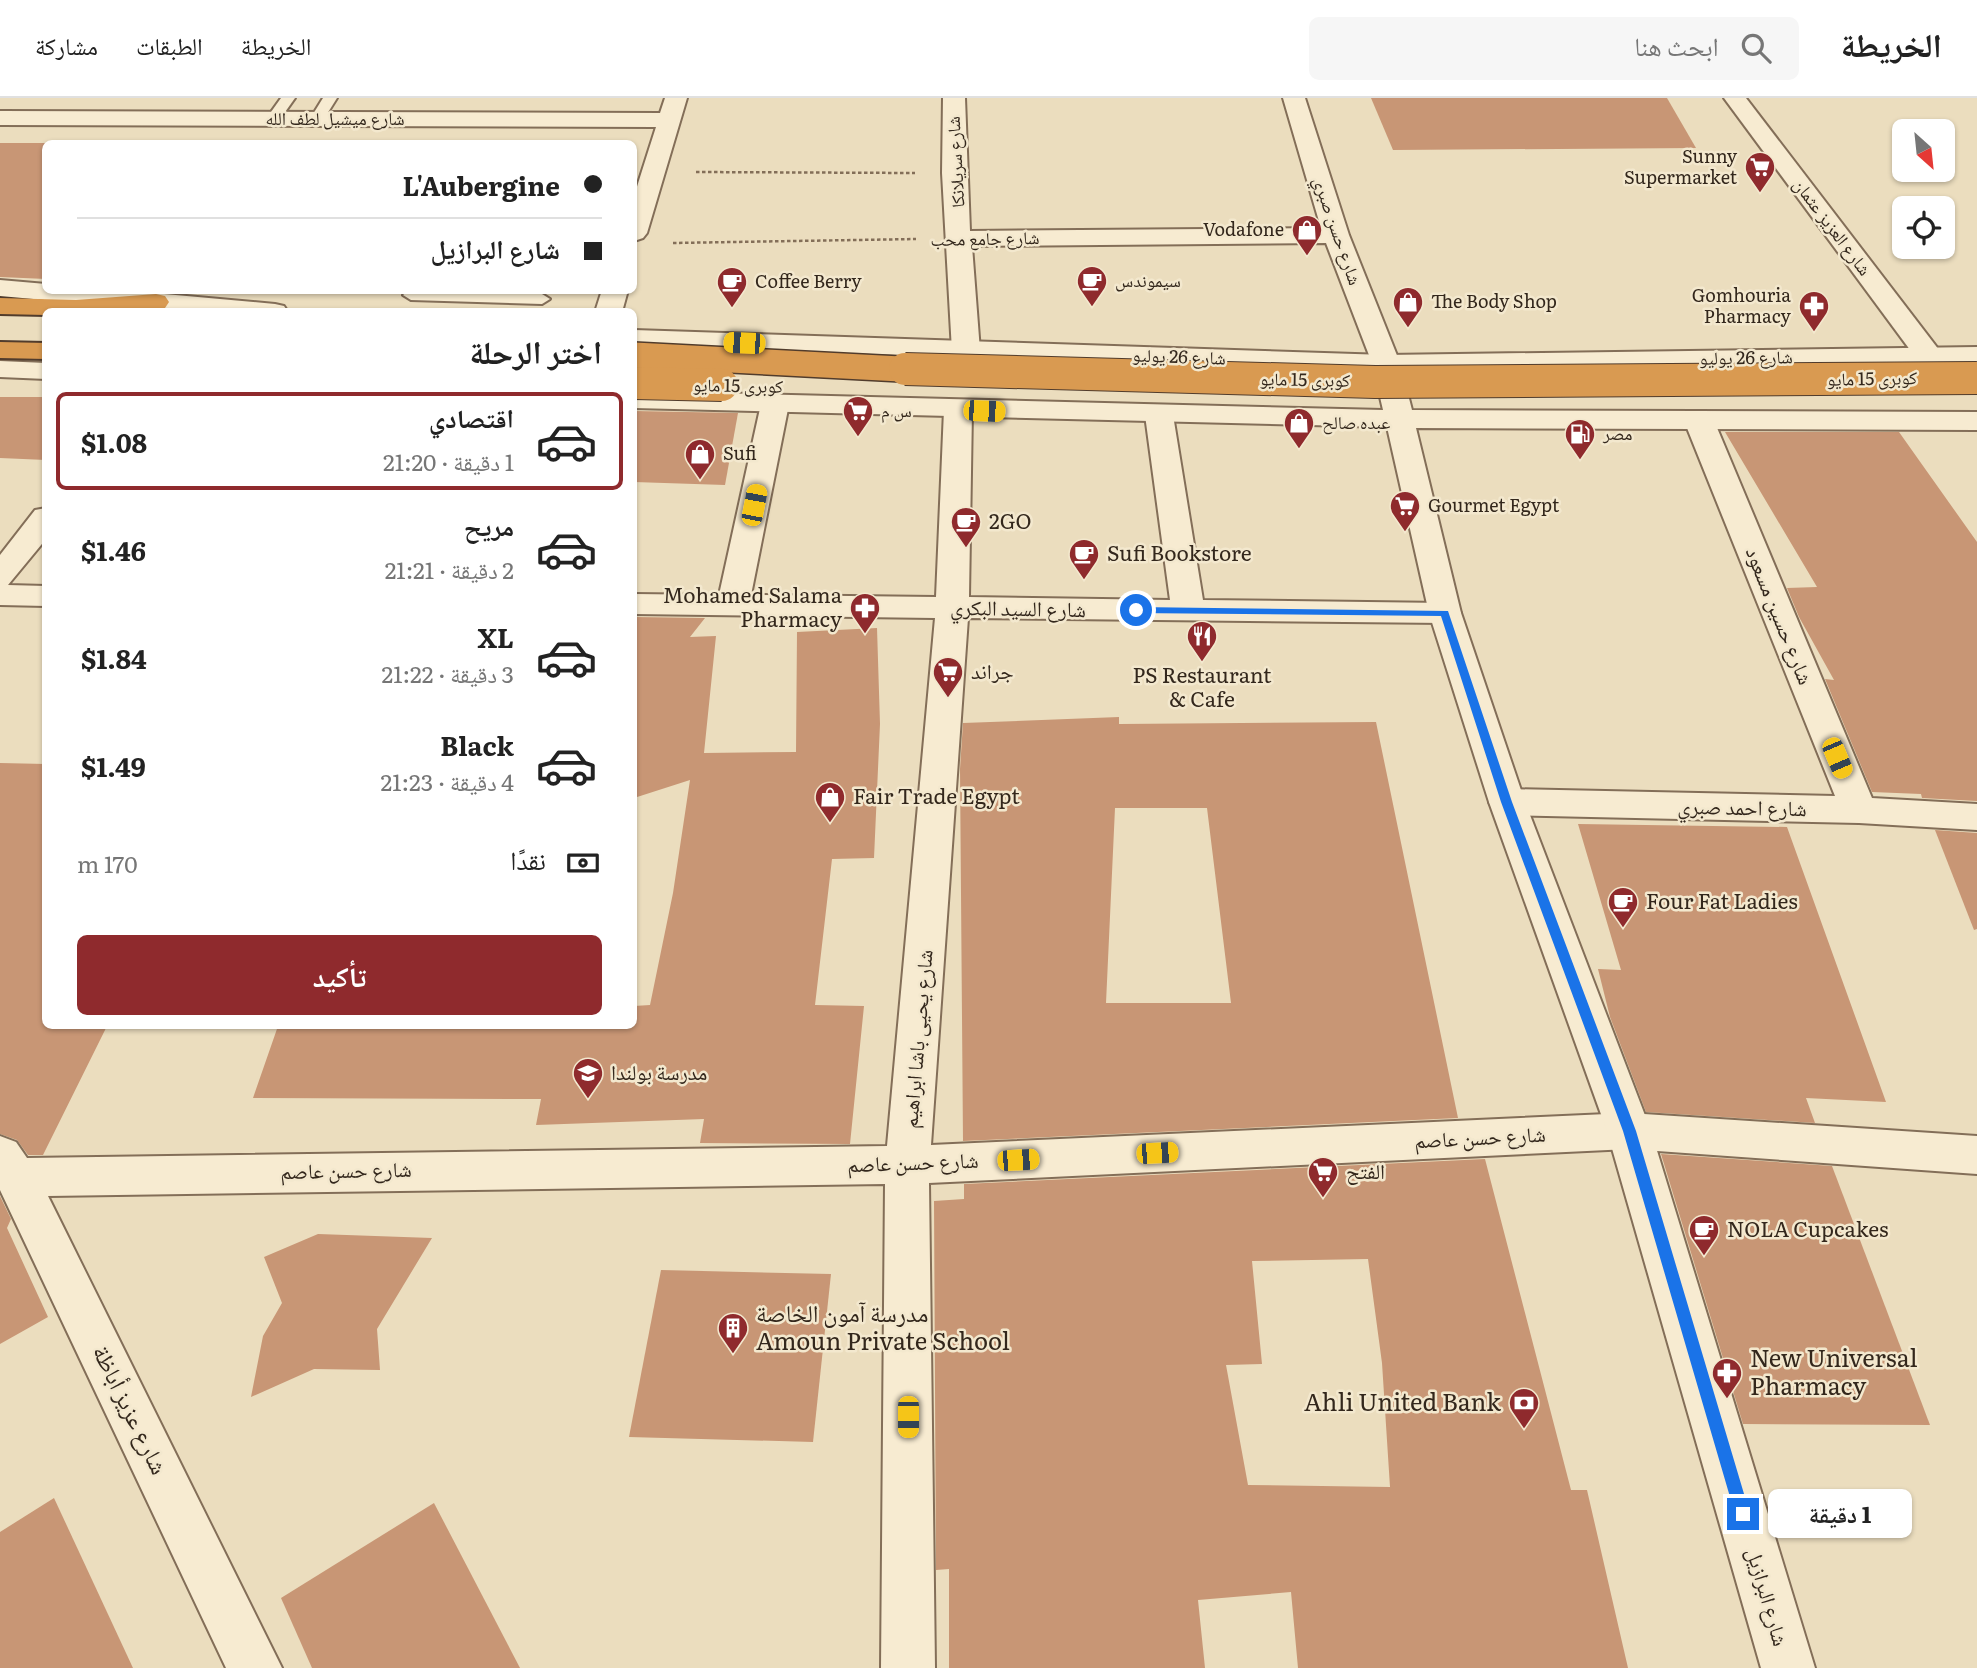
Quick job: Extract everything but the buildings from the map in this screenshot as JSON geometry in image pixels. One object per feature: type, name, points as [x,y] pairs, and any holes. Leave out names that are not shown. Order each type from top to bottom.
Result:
[{"type":"highway","points":[[100,308],[168,299]]},
{"type":"highway","points":[[0,306],[40,316]]},
{"type":"highway","points":[[0,322],[40,316]]},
{"type":"highway","points":[[0,350],[42,351]]},
{"type":"highway","name":"كوبرى 15 مايو","points":[[637,355],[967,372],[1375,382],[1977,378]]},
{"type":"highway","name":"كوبرى 15 مايو","points":[[637,383],[1389,407],[1977,403]]},
{"type":"street","name":"شارع سريلانكا","points":[[954,98],[954,173],[961,239],[966,351]]},
{"type":"street","name":"شارع حسن صبري","points":[[1294,98],[1336,235],[1386,363]]},
{"type":"street","name":"شارع العزيز عثمان","points":[[1735,98],[1929,356]]},
{"type":"street","name":"شارع ميشيل لطف الله","points":[[0,118],[283,112],[317,119],[673,109]]},
{"type":"street","points":[[638,205],[653,172],[673,109]]},
{"type":"street","points":[[273,140],[283,112]]},
{"type":"street","name":"شارع جامع محب","points":[[961,239],[1336,235]]},
{"type":"street","points":[[0,288],[42,291]]},
{"type":"street","points":[[92,294],[242,308]]},
{"type":"street","name":"شارع 26 يوليو","points":[[637,338],[1386,363],[1977,355]]},
{"type":"street","name":"شارع البرازيل","points":[[1386,363],[1445,613],[1507,802],[1629,1131],[1788,1668]]},
{"type":"street","points":[[0,369],[42,371]]},
{"type":"street","points":[[637,400],[1399,419],[1700,423],[1977,421]]},
{"type":"street","points":[[733,605],[775,404]]},
{"type":"street","name":"شارع يحيى باشا ابراهيم","points":[[908,1668],[907,1165],[952,608],[958,410]]},
{"type":"street","points":[[1159,415],[1188,611]]},
{"type":"street","name":"شارع حسين مسعود","points":[[1700,423],[1858,810]]},
{"type":"street","points":[[0,577],[42,522]]},
{"type":"street","points":[[0,595],[42,596]]},
{"type":"street","name":"شارع السيد البكري","points":[[637,604],[1445,613]]},
{"type":"street","name":"شارع احمد صبري","points":[[1507,802],[1858,810],[1977,817]]},
{"type":"street","name":"شارع حسن عاصم","points":[[8,1166],[907,1165],[1629,1131],[1977,1155]]},
{"type":"street","name":"شارع عزيز أباظة","points":[[8,1166],[255,1668]]},
{"type":"lane","points":[[317,119],[330,98]]},
{"type":"lane","points":[[409,299],[541,300]]},
{"type":"path","points":[[653,172],[954,173]]},
{"type":"path","name":"شارع جامع محب","points":[[661,243],[961,239]]},
{"type":"place","name":"Sunny Supermarket","points":[[1760,194]]},
{"type":"place","name":"Vodafone","points":[[1307,257]]},
{"type":"place","name":"سيموندس","points":[[1092,308]]},
{"type":"place","name":"Coffee Berry","points":[[732,309]]},
{"type":"place","name":"The Body Shop","points":[[1408,329]]},
{"type":"place","name":"Gomhouria Pharmacy","points":[[1814,333]]},
{"type":"place","name":"س م","points":[[858,438]]},
{"type":"place","name":"عبده صالح","points":[[1299,450]]},
{"type":"place","name":"مصر","points":[[1580,461]]},
{"type":"place","name":"Sufi","points":[[700,481]]},
{"type":"place","name":"Gourmet Egypt","points":[[1405,533]]},
{"type":"place","name":"2GO","points":[[966,549]]},
{"type":"place","name":"Sufi Bookstore","points":[[1084,581]]},
{"type":"place","name":"Mohamed Salama Pharmacy","points":[[865,635]]},
{"type":"place","name":"PS Restaurant & Cafe","points":[[1202,663]]},
{"type":"place","name":"جراند","points":[[948,699]]},
{"type":"place","name":"Fair Trade Egypt","points":[[830,824]]},
{"type":"place","name":"Four Fat Ladies","points":[[1623,929]]},
{"type":"place","name":"مدرسة بولندا","points":[[588,1100]]},
{"type":"place","name":"الفتح","points":[[1323,1199]]},
{"type":"place","name":"NOLA Cupcakes","points":[[1704,1257]]},
{"type":"place","name":"مدرسة آمون الخاصة Amoun Private School","points":[[733,1355]]},
{"type":"place","name":"New Universal Pharmacy","points":[[1727,1400]]},
{"type":"place","name":"Ahli United Bank","points":[[1524,1430]]},
{"type":"route","points":[[1136,610],[1445,613],[1507,802],[1629,1131],[1743,1514]]}]
